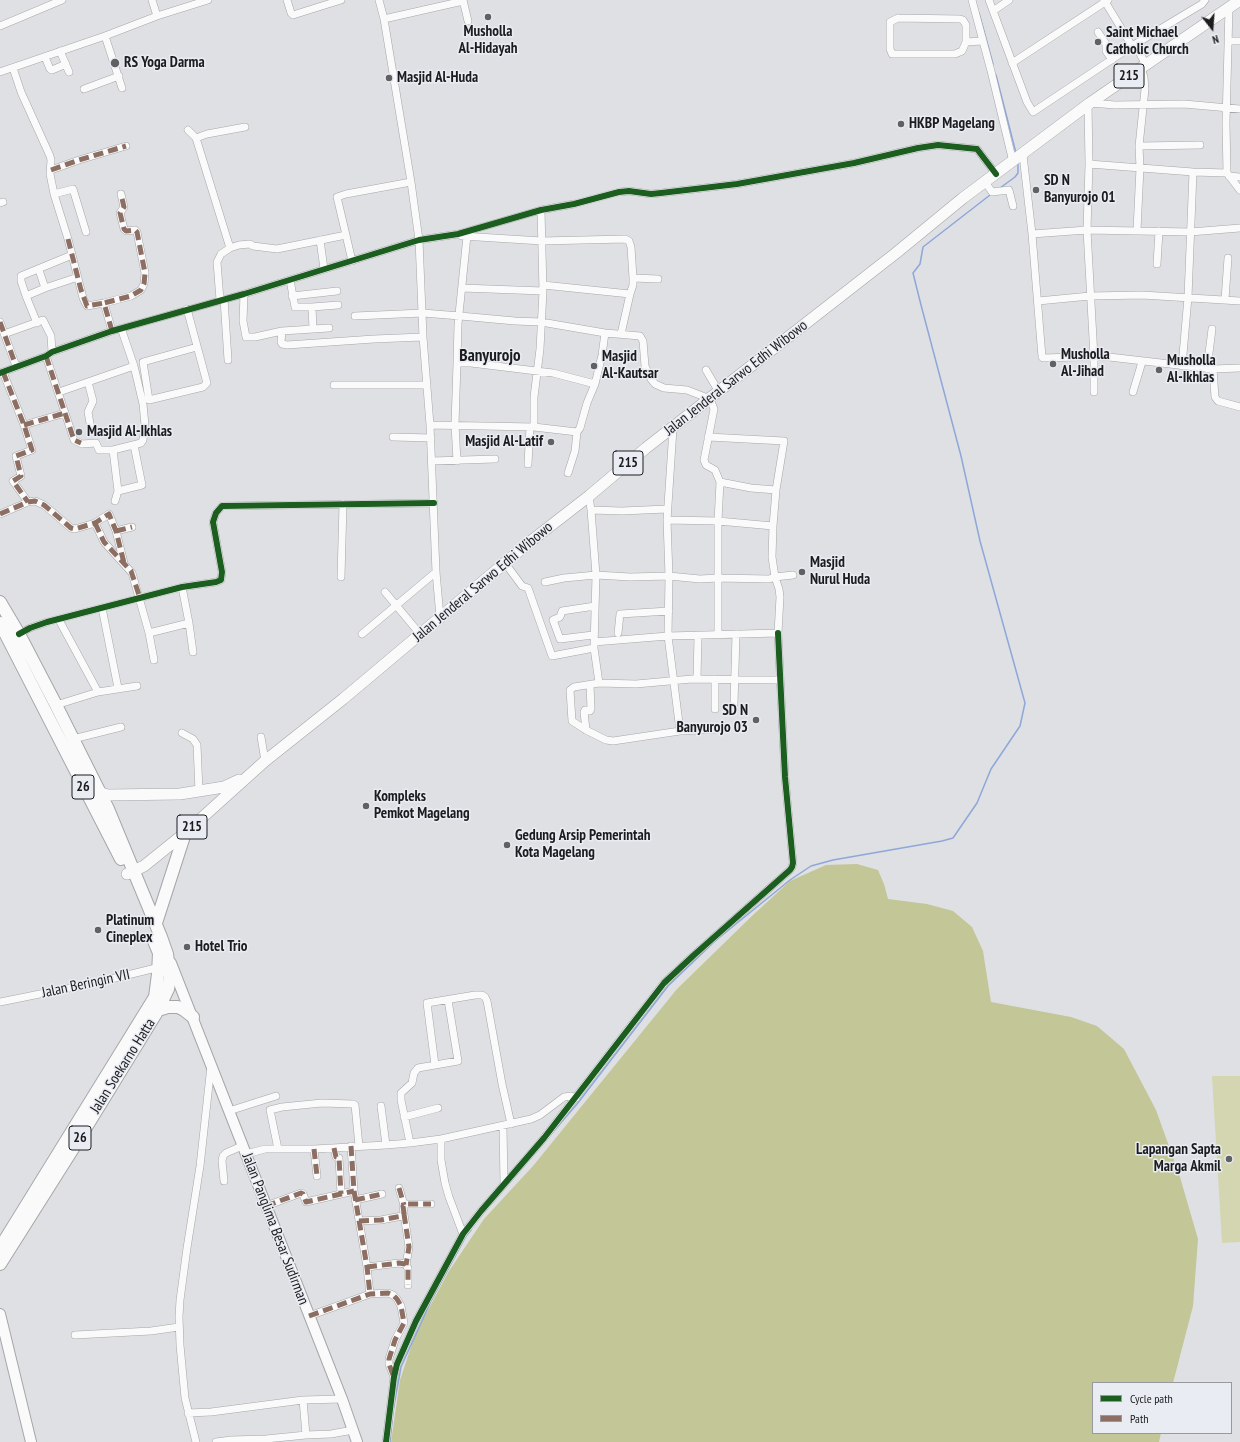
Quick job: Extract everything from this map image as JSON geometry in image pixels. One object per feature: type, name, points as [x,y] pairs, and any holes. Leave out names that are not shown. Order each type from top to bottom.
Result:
[{"type":"highway","name":"26","points":[[0,602],[19,634],[104,801],[166,967],[155,997]]},
{"type":"highway","name":"26","points":[[1,627],[156,923],[166,967],[158,1010]]},
{"type":"highway","name":"215","points":[[156,923],[185,833]]},
{"type":"highway","name":"Jalan Soekarno Hatta","points":[[0,1264],[64,1164],[90,1111],[155,997]]},
{"type":"highway","points":[[158,1010],[175,1006],[181,1008],[193,1017]]},
{"type":"highway","name":"Jalan Soekarno Hatta","points":[[0,1248],[158,1010]]},
{"type":"main road","name":"Jalan Jenderal Sarwo Edhi Wibowo","points":[[130,872],[144,866],[185,833],[265,761],[335,706],[504,563],[646,448],[673,429],[985,182],[1089,103],[1233,3]]},
{"type":"main road","name":"Jalan Jenderal Sarwo Edhi Wibowo","points":[[96,785],[101,793],[108,795],[180,794],[224,787],[247,777]]},
{"type":"main road","name":"215","points":[[203,790],[217,796],[218,804]]},
{"type":"main road","name":"Jalan Jenderal Sarwo Edhi Wibowo","points":[[104,801],[118,796]]},
{"type":"main road","points":[[101,820],[99,808],[104,801]]},
{"type":"main road","points":[[155,997],[162,989],[166,967]]},
{"type":"main road","name":"Jalan Panglima Besar Sudirman","points":[[166,967],[184,995],[193,1017],[310,1316],[357,1442]]},
{"type":"main road","points":[[0,1314],[31,1442]]},
{"type":"street","points":[[0,26],[62,0]]},
{"type":"street","points":[[152,0],[157,16]]},
{"type":"street","points":[[0,72],[157,16],[208,0]]},
{"type":"street","points":[[286,0],[293,15],[341,0]]},
{"type":"street","points":[[379,0],[384,19],[419,240],[423,337],[431,438],[436,572],[440,617]]},
{"type":"street","points":[[384,19],[463,0],[468,21]]},
{"type":"street","points":[[972,0],[982,41],[1018,158],[1032,234],[1042,357],[1044,359],[1077,356],[1109,357],[1210,369],[1240,368]]},
{"type":"street","points":[[989,0],[1026,102],[1033,112],[1112,60],[1135,48],[1202,4],[1205,0]]},
{"type":"street","points":[[992,11],[1009,0]]},
{"type":"street","points":[[1012,63],[1106,1],[1144,64],[1144,105],[1139,146],[1140,168],[1137,230]]},
{"type":"street","points":[[1233,3],[1229,42],[1227,109],[1228,174],[1240,190]]},
{"type":"street","points":[[898,18],[960,19],[963,20],[966,25],[966,42],[962,51],[959,53],[895,55],[892,54],[890,49],[890,22],[898,18]]},
{"type":"street","points":[[1098,32],[1106,44],[1106,51],[1112,60]]},
{"type":"street","points":[[104,36],[122,88]]},
{"type":"street","points":[[966,42],[982,41]]},
{"type":"street","points":[[1229,42],[1240,41]]},
{"type":"street","points":[[60,51],[69,72]]},
{"type":"street","points":[[45,57],[50,69],[52,70],[66,64]]},
{"type":"street","points":[[13,68],[20,92],[48,150],[51,160],[50,174],[54,194],[87,306],[130,296],[141,290],[144,284],[145,272],[137,232],[135,230],[126,231],[124,229],[120,212],[124,208],[120,194]]},
{"type":"street","points":[[84,89],[119,76]]},
{"type":"street","points":[[1094,392],[1094,357],[1087,230],[1089,103],[1115,105],[1184,104],[1240,110]]},
{"type":"street","points":[[196,138],[207,134],[245,127]]},
{"type":"street","points":[[188,130],[196,138],[230,248]]},
{"type":"street","points":[[1139,146],[1200,145]]},
{"type":"street","points":[[51,170],[126,146]]},
{"type":"street","points":[[28,502],[13,481],[21,476],[16,456],[32,450],[24,425],[1,372],[112,331],[244,294],[419,240],[458,234],[541,210],[574,204],[619,192],[629,191],[651,194],[762,180],[854,163],[898,151],[938,146],[977,149],[996,174]]},
{"type":"street","points":[[1089,164],[1228,174],[1240,177]]},
{"type":"street","points":[[1182,366],[1188,297],[1193,172]]},
{"type":"street","points":[[352,261],[337,196],[382,186],[411,182]]},
{"type":"street","points":[[985,182],[992,192],[1009,190],[1013,206]]},
{"type":"street","points":[[54,194],[73,189],[86,232]]},
{"type":"street","points":[[528,464],[543,288],[541,210]]},
{"type":"street","points":[[1032,234],[1087,230],[1190,232],[1240,228]]},
{"type":"street","points":[[1157,264],[1159,231]]},
{"type":"street","points":[[458,234],[467,236],[542,240],[625,239],[629,242],[631,247],[633,285],[621,334]]},
{"type":"street","points":[[228,360],[217,262],[220,254],[239,245],[250,244],[253,246],[277,249],[346,235]]},
{"type":"street","points":[[457,461],[455,425],[457,363],[456,346],[467,236]]},
{"type":"street","points":[[320,240],[324,269]]},
{"type":"street","points":[[37,323],[21,282],[21,276],[39,270],[72,255]]},
{"type":"street","points":[[1225,299],[1228,258]]},
{"type":"street","points":[[39,270],[45,288]]},
{"type":"street","points":[[26,296],[78,277]]},
{"type":"street","points":[[633,278],[658,279]]},
{"type":"street","points":[[290,280],[295,307],[338,305]]},
{"type":"street","points":[[462,288],[543,288],[630,294]]},
{"type":"street","points":[[292,296],[337,291]]},
{"type":"street","points":[[244,294],[243,321],[246,337],[255,337],[282,331],[328,328]]},
{"type":"street","points":[[1038,301],[1090,296],[1142,295],[1240,301]]},
{"type":"street","points":[[104,303],[112,331]]},
{"type":"street","points":[[312,307],[313,329]]},
{"type":"street","points":[[187,309],[207,381],[206,386],[149,400],[143,362],[197,347]]},
{"type":"street","points":[[356,316],[423,313],[541,322],[604,333],[641,337],[648,374],[655,384],[664,388],[687,390],[710,399],[714,409],[704,462],[707,466],[715,470],[720,482],[718,521],[718,634]]},
{"type":"street","points":[[16,366],[1,328],[37,323],[43,320],[51,336],[49,354],[74,440],[81,442],[82,444],[96,443],[100,450],[112,450],[140,443],[143,440],[145,425],[144,404],[134,366],[121,328]]},
{"type":"street","points":[[1212,329],[1210,369],[1216,397],[1218,401],[1240,407]]},
{"type":"street","points":[[282,331],[282,342],[284,345],[423,337]]},
{"type":"street","points":[[568,473],[575,451],[577,432],[580,428],[595,384],[602,355],[604,333]]},
{"type":"street","points":[[1133,392],[1142,362]]},
{"type":"street","points":[[457,363],[471,363],[553,373],[595,384]]},
{"type":"street","points":[[59,392],[134,366]]},
{"type":"street","points":[[706,370],[719,392]]},
{"type":"street","points":[[88,382],[92,401],[88,412],[91,430]]},
{"type":"street","points":[[334,385],[427,385]]},
{"type":"street","points":[[24,425],[65,413]]},
{"type":"street","points":[[430,425],[532,427],[577,432]]},
{"type":"street","points":[[673,429],[667,509],[669,576],[668,636],[680,731]]},
{"type":"street","points":[[393,437],[431,438]]},
{"type":"street","points":[[386,1442],[394,1377],[398,1364],[411,1332],[436,1282],[463,1234],[544,1138],[664,983],[792,867],[793,863],[785,777],[780,680],[778,633],[780,597],[772,557],[776,490],[784,441],[708,437]]},
{"type":"street","points":[[118,491],[142,485],[134,445]]},
{"type":"street","points":[[112,450],[118,491],[115,501]]},
{"type":"street","points":[[432,461],[495,459]]},
{"type":"street","points":[[720,482],[751,488],[776,490]]},
{"type":"street","points":[[588,496],[591,510],[596,575],[594,642],[599,684]]},
{"type":"street","points":[[0,514],[28,502],[34,501],[44,505],[71,528],[75,529],[95,523],[108,514],[116,531],[122,562]]},
{"type":"street","points":[[19,634],[39,625],[102,608],[221,580],[222,577],[213,522],[216,513],[222,506],[434,503]]},
{"type":"street","points":[[341,577],[343,504]]},
{"type":"street","points":[[591,510],[622,511],[667,509]]},
{"type":"street","points":[[667,520],[718,521],[773,526]]},
{"type":"street","points":[[95,523],[104,542],[132,573],[149,633],[154,660]]},
{"type":"street","points":[[116,531],[132,527]]},
{"type":"street","points":[[504,563],[522,586],[528,588],[552,656],[594,642]]},
{"type":"street","points":[[362,634],[436,572]]},
{"type":"street","points":[[545,582],[564,578],[596,575],[630,577],[669,576],[700,579],[769,579],[793,575]]},
{"type":"street","points":[[182,588],[193,652]]},
{"type":"street","points":[[385,592],[420,634]]},
{"type":"street","points":[[595,606],[562,611],[560,617],[553,620],[560,639],[594,642],[668,636],[778,633]]},
{"type":"street","points":[[102,608],[118,688]]},
{"type":"street","points":[[618,633],[620,614],[669,611]]},
{"type":"street","points":[[59,620],[98,692]]},
{"type":"street","points":[[149,633],[189,623]]},
{"type":"street","points":[[734,704],[736,634]]},
{"type":"street","points":[[697,679],[698,636]]},
{"type":"street","points":[[720,729],[680,731],[613,741],[606,740],[572,721],[570,694],[572,688],[599,684],[636,684],[697,679],[780,680]]},
{"type":"street","points":[[715,679],[715,709]]},
{"type":"street","points":[[56,705],[98,692],[137,686]]},
{"type":"street","points":[[586,730],[584,712],[585,710],[590,711],[590,686]]},
{"type":"street","points":[[73,739],[121,727]]},
{"type":"street","points":[[182,733],[193,738],[197,745],[203,790]]},
{"type":"street","points":[[261,737],[265,761]]},
{"type":"street","name":"Jalan Beringin VII","points":[[0,1002],[166,967]]},
{"type":"street","points":[[435,1065],[427,1003],[478,995],[485,997],[511,1124]]},
{"type":"street","points":[[410,1144],[400,1098],[401,1093],[412,1083],[414,1073],[418,1068],[458,1061],[448,1000]]},
{"type":"street","points":[[196,1442],[188,1413],[184,1387],[179,1327],[180,1300],[200,1166],[211,1064]]},
{"type":"street","points":[[229,1111],[276,1096]]},
{"type":"street","points":[[224,1182],[222,1161],[223,1156],[226,1153],[244,1150],[314,1149],[410,1144],[511,1124],[540,1115],[564,1097],[571,1096],[576,1098]]},
{"type":"street","points":[[278,1149],[270,1110],[282,1107],[322,1103],[355,1105],[360,1146]]},
{"type":"street","points":[[381,1106],[386,1145]]},
{"type":"street","points":[[404,1117],[438,1108]]},
{"type":"street","points":[[503,1126],[504,1184]]},
{"type":"street","points":[[441,1139],[441,1160],[445,1184],[463,1234]]},
{"type":"street","points":[[351,1146],[355,1200],[370,1294]]},
{"type":"street","points":[[334,1148],[336,1157],[339,1159],[341,1194]]},
{"type":"street","points":[[314,1149],[317,1176]]},
{"type":"street","points":[[399,1188],[404,1205],[409,1247],[406,1265],[408,1268],[408,1285]]},
{"type":"street","points":[[266,1206],[301,1193],[303,1194],[306,1202],[354,1191]]},
{"type":"street","points":[[355,1200],[382,1194]]},
{"type":"street","points":[[404,1205],[431,1204]]},
{"type":"street","points":[[359,1221],[381,1220],[402,1216],[404,1214]]},
{"type":"street","points":[[367,1268],[399,1263],[406,1265]]},
{"type":"street","points":[[310,1316],[370,1294],[388,1293],[397,1299],[401,1306],[404,1323],[395,1340],[389,1359],[389,1364],[394,1377]]},
{"type":"street","points":[[75,1335],[179,1327]]},
{"type":"street","points":[[188,1413],[211,1412],[303,1400],[342,1399]]},
{"type":"street","points":[[303,1400],[306,1435]]},
{"type":"street","points":[[216,1442],[230,1440],[266,1441],[306,1435],[323,1439],[353,1430]]},
{"type":"green space","points":[[857,864],[878,870],[888,899],[927,904],[953,911],[972,927],[983,951],[991,1002],[1071,1017],[1097,1026],[1124,1049],[1156,1110],[1180,1177],[1198,1239],[1193,1306],[1173,1382],[1092,1382],[1092,1434],[1161,1434],[1159,1442],[391,1442],[400,1380],[416,1332],[449,1271],[484,1219],[533,1166],[677,989],[790,881],[826,865]]},
{"type":"green space","name":"Lapangan Sapta Marga Akmil","points":[[1212,1076],[1240,1076],[1240,1242],[1222,1243]]},
{"type":"waterway","points":[[979,13],[993,64]]},
{"type":"waterway","points":[[996,75],[1016,153]]},
{"type":"waterway","points":[[1000,188],[1018,173],[1018,162]]},
{"type":"waterway","points":[[485,1211],[577,1104],[668,986],[715,941],[790,880],[811,866],[833,860],[953,838],[977,803],[991,769],[1020,726],[1025,703],[980,541],[961,456],[913,273],[920,264],[923,247],[990,195]]},
{"type":"waterway","points":[[390,1442],[393,1411],[401,1367],[431,1301],[466,1236],[471,1230]]},
{"type":"marked path","points":[[51,170],[126,146]]},
{"type":"marked path","points":[[112,331],[104,303],[131,296],[141,290],[144,284],[145,273],[137,232],[135,230],[126,231],[124,229],[120,213],[124,207],[121,194]]},
{"type":"marked path","points":[[68,239],[81,290],[87,306],[104,303]]},
{"type":"marked path","points":[[0,322],[16,366]]},
{"type":"marked path","points":[[46,356],[74,440],[81,443]]},
{"type":"marked path","points":[[3,372],[24,425],[32,450],[16,456],[21,476],[13,481],[28,502]]},
{"type":"marked path","points":[[24,425],[65,413]]},
{"type":"marked path","points":[[0,514],[28,502],[35,501],[44,505],[71,528],[75,529],[95,523],[109,514],[116,531],[124,563]]},
{"type":"marked path","points":[[95,523],[104,542],[131,571],[140,598]]},
{"type":"marked path","points":[[116,531],[132,527]]},
{"type":"marked path","points":[[351,1146],[354,1191],[370,1294]]},
{"type":"marked path","points":[[334,1148],[336,1157],[339,1158],[341,1194]]},
{"type":"marked path","points":[[314,1149],[317,1176]]},
{"type":"marked path","points":[[399,1188],[404,1205]]},
{"type":"marked path","points":[[266,1206],[301,1193],[303,1194],[306,1202],[354,1191]]},
{"type":"marked path","points":[[355,1200],[382,1194]]},
{"type":"marked path","points":[[359,1221],[381,1220],[402,1216],[404,1213],[403,1206],[405,1204],[431,1204]]},
{"type":"marked path","points":[[404,1214],[409,1247],[406,1265]]},
{"type":"marked path","points":[[367,1267],[399,1263],[405,1264],[408,1268],[408,1285]]},
{"type":"marked path","points":[[309,1316],[370,1294],[388,1293],[393,1295],[401,1306],[404,1323],[395,1340],[389,1359],[389,1364],[393,1375]]},
{"type":"cycle path","points":[[0,373],[46,356],[52,352],[112,331],[244,294],[419,240],[458,234],[541,210],[574,204],[619,192],[629,191],[651,194],[737,184],[854,163],[918,148],[938,145],[977,149],[996,174]]},
{"type":"cycle path","points":[[19,634],[47,622],[182,587],[221,580],[222,572],[213,522],[216,513],[222,506],[434,503]]},
{"type":"cycle path","points":[[386,1442],[397,1364],[416,1321],[463,1234],[544,1138],[664,983],[792,867],[793,863],[785,777],[778,633]]},
{"type":"place","name":"Musholla Al-Hidayah","points":[[488,17]]},
{"type":"place","name":"Saint Michael Catholic Church","points":[[1098,42]]},
{"type":"place","name":"RS Yoga Darma","points":[[115,63]]},
{"type":"place","name":"Masjid Al-Huda","points":[[389,78]]},
{"type":"place","name":"HKBP Magelang","points":[[901,124]]},
{"type":"place","name":"SD N Banyurojo 01","points":[[1036,190]]},
{"type":"place","name":"Musholla Al-Jihad","points":[[1053,364]]},
{"type":"place","name":"Masjid Al-Kautsar","points":[[594,366]]},
{"type":"place","name":"Musholla Al-Ikhlas","points":[[1159,370]]},
{"type":"place","name":"Masjid Al-Ikhlas","points":[[79,432]]},
{"type":"place","name":"Masjid Al-Latif","points":[[551,442]]},
{"type":"place","name":"Masjid Nurul Huda","points":[[802,572]]},
{"type":"place","name":"SD N Banyurojo 03","points":[[756,720]]},
{"type":"place","name":"Kompleks Pemkot Magelang","points":[[366,806]]},
{"type":"place","name":"Gedung Arsip Pemerintah Kota Magelang","points":[[507,845]]},
{"type":"place","name":"Platinum Cineplex","points":[[98,930]]},
{"type":"place","name":"Hotel Trio","points":[[187,947]]},
{"type":"place","name":"Lapangan Sapta Marga Akmil","points":[[1229,1159]]},
{"type":"district","name":"Banyurojo","points":[[490,356]]}]
